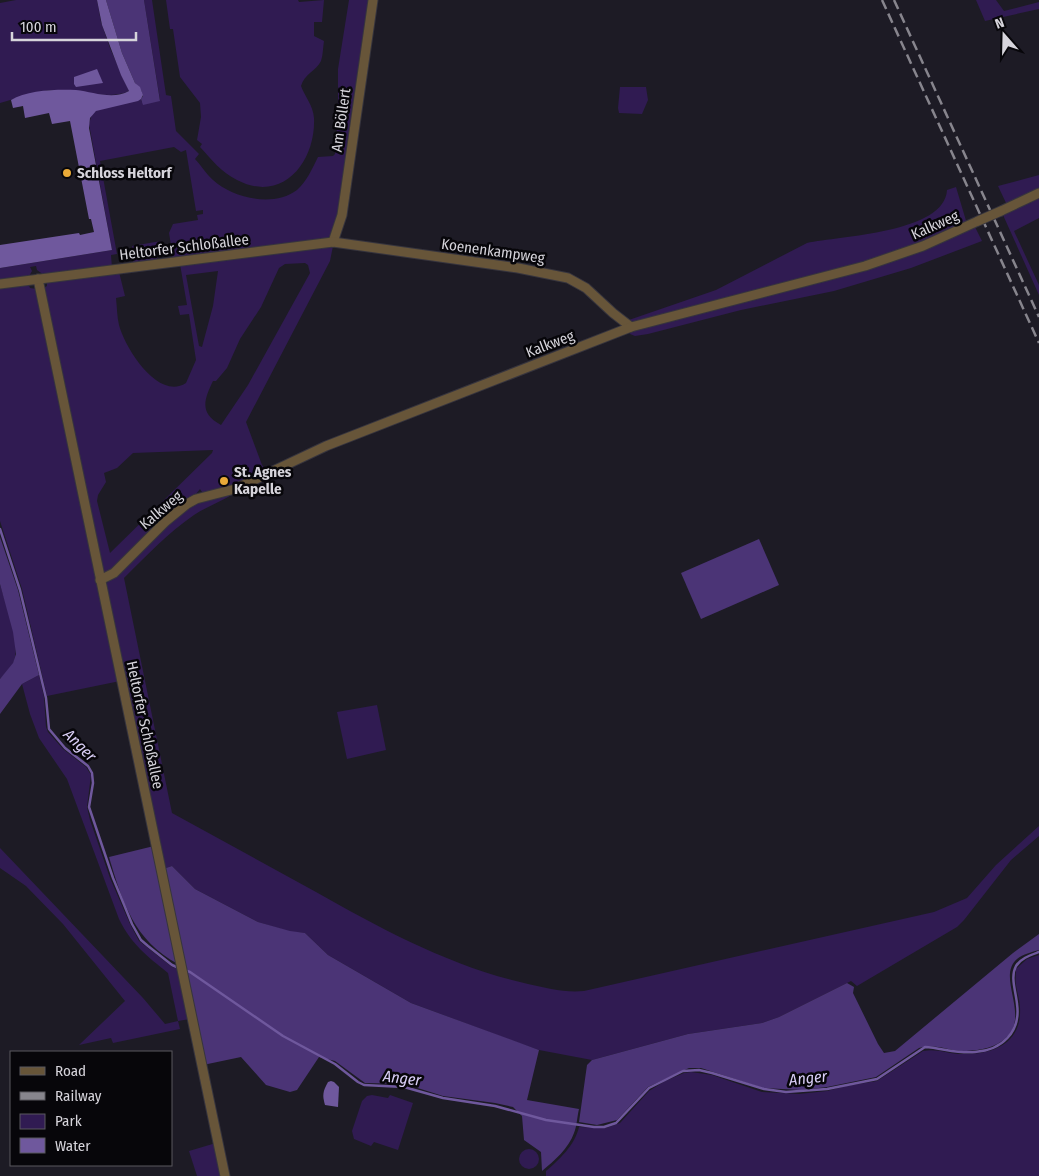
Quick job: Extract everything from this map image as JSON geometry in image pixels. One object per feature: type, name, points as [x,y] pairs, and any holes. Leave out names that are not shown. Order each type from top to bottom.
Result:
[{"type":"street","name":"Am Böllert","points":[[333,242],[342,215],[373,0]]},
{"type":"street","name":"Kalkweg","points":[[100,580],[114,573],[165,522],[191,501],[235,489],[342,439],[631,327],[865,266],[923,246],[1039,193]]},
{"type":"street","name":"Heltorfer Schloßallee","points":[[0,284],[333,242]]},
{"type":"street","name":"Koenenkampweg","points":[[333,242],[542,271],[568,278],[586,288],[631,327]]},
{"type":"street","name":"Heltorfer Schloßallee","points":[[38,279],[225,1176]]},
{"type":"green space","points":[[16,0],[97,0],[101,22],[110,48],[129,91],[121,94],[103,95],[66,90],[50,90],[0,103],[0,3]]},
{"type":"green space","points":[[144,0],[152,0],[166,95],[171,96],[176,131],[199,154],[195,159],[208,175],[221,186],[242,196],[277,199],[297,190],[301,186],[318,157],[333,156],[335,154],[338,116],[338,69],[349,0],[373,0],[340,215],[329,239],[175,259],[170,254],[168,246],[171,245],[169,233],[173,224],[198,220],[197,215],[203,214],[203,210],[196,211],[186,150],[181,152],[174,147],[100,161],[117,254],[111,255],[112,268],[44,275],[37,270],[36,266],[30,267],[32,271],[28,278],[0,282],[0,268],[112,250],[89,124],[92,114],[97,110],[141,99],[142,102],[160,100]]},
{"type":"green space","points":[[166,0],[298,0],[299,2],[324,0],[322,22],[314,22],[314,36],[324,41],[322,59],[305,78],[301,86],[313,113],[313,134],[303,163],[294,174],[282,182],[269,186],[254,186],[231,177],[200,147],[202,144],[197,140],[201,117],[200,103],[180,77],[173,29],[170,29]]},
{"type":"green space","points":[[976,0],[996,0],[1004,11],[1039,2],[1039,9],[985,21]]},
{"type":"green space","points":[[620,87],[646,87],[648,100],[642,114],[619,113]]},
{"type":"green space","points":[[1039,175],[1039,191],[1007,205],[998,186]]},
{"type":"green space","points":[[956,187],[967,224],[895,254],[632,323],[626,321],[716,290],[807,243],[888,230],[910,224],[929,215],[942,204],[947,190]]},
{"type":"green space","points":[[1039,195],[1039,218],[1014,231],[1039,285],[1039,295],[1003,215]]},
{"type":"green space","points":[[974,225],[982,241],[911,268],[834,291],[741,310],[648,334],[635,336],[630,334],[631,330],[862,268]]},
{"type":"green space","points":[[161,241],[163,250],[155,261],[134,265],[131,252],[133,251],[132,246]]},
{"type":"green space","points":[[333,246],[330,261],[246,422],[262,465],[268,472],[235,488],[204,495],[200,489],[192,499],[112,571],[104,573],[101,571],[42,289],[47,286],[47,281],[119,272],[125,296],[116,298],[122,335],[135,358],[154,379],[165,385],[175,387],[186,383],[196,360],[189,314],[180,315],[178,306],[187,305],[180,264]],"holes":[[[305,263],[308,265],[310,273],[248,385],[221,425],[209,416],[206,411],[206,400],[210,388],[213,381],[216,381],[227,368],[240,339],[261,307],[279,268],[285,264]],[[218,271],[213,306],[202,347],[199,346],[186,275]],[[213,450],[110,553],[97,501],[98,495],[106,482],[104,473],[117,468],[133,453]]]},
{"type":"green space","points":[[28,283],[30,288],[37,289],[120,681],[47,696],[22,589],[0,521],[0,286]]},
{"type":"green space","points":[[241,488],[184,522],[124,578],[172,813],[367,920],[419,946],[472,968],[500,977],[556,990],[584,991],[934,912],[967,898],[996,865],[1039,826],[1039,836],[1011,860],[957,927],[857,986],[851,981],[779,1017],[762,1023],[688,1034],[592,1060],[539,1050],[411,1003],[328,955],[305,933],[291,932],[258,922],[195,889],[172,866],[163,869],[105,590],[107,583],[112,577],[188,506]]},
{"type":"green space","points":[[0,584],[14,633],[16,653],[12,666],[0,679]]},
{"type":"green space","points":[[39,675],[44,697],[48,732],[63,749],[86,767],[91,775],[87,807],[90,820],[110,878],[130,924],[139,941],[172,967],[179,969],[190,1019],[178,1021],[168,973],[140,949],[129,936],[119,919],[67,779],[39,738],[22,684]]},
{"type":"green space","points":[[377,705],[386,750],[347,759],[337,712]]},
{"type":"green space","points":[[0,848],[143,998],[165,1024],[178,1021],[180,1029],[113,1043],[111,1038],[79,1045],[125,1001],[63,924],[26,886],[0,868]]},
{"type":"green space","points":[[1039,955],[1039,1176],[546,1176],[546,1171],[570,1146],[579,1127],[606,1128],[620,1123],[649,1091],[665,1081],[684,1073],[712,1075],[762,1092],[799,1094],[827,1091],[877,1081],[923,1051],[933,1050],[957,1054],[973,1054],[1003,1045],[1016,1031],[1019,1020],[1020,1005],[1016,983],[1016,969],[1027,959]]},
{"type":"green space","points":[[390,1095],[413,1103],[398,1150],[374,1142],[371,1146],[354,1139],[352,1131],[362,1101],[367,1096],[388,1098]]},
{"type":"green space","points":[[216,1143],[223,1176],[197,1176],[189,1151]]},
{"type":"green space","points":[[529,1149],[536,1152],[539,1159],[536,1166],[529,1169],[522,1166],[519,1159],[522,1152]]},
{"type":"shaded area","points":[[106,0],[144,0],[160,101],[143,105],[141,90],[135,83],[122,53]]},
{"type":"shaded area","points":[[0,537],[18,590],[39,675],[22,684],[0,714],[0,679],[13,663],[16,654],[13,632],[0,584]]},
{"type":"shaded area","points":[[759,539],[779,585],[701,619],[681,573]]},
{"type":"shaded area","points":[[154,846],[178,964],[163,955],[140,932],[125,904],[109,857]]},
{"type":"shaded area","points":[[172,866],[195,889],[258,922],[305,933],[328,955],[411,1003],[539,1050],[527,1100],[579,1109],[575,1130],[569,1144],[542,1171],[541,1152],[524,1140],[522,1116],[513,1107],[443,1096],[405,1084],[365,1083],[335,1061],[319,1057],[297,1090],[290,1092],[266,1085],[241,1057],[203,1065],[163,869]]},
{"type":"shaded area","points":[[1039,934],[1039,950],[1019,957],[1011,967],[1010,977],[1015,1022],[1011,1032],[1002,1041],[993,1046],[961,1051],[935,1046],[919,1048],[876,1077],[801,1090],[763,1088],[701,1068],[689,1068],[648,1087],[617,1120],[597,1125],[579,1122],[587,1065],[592,1060],[688,1034],[762,1023],[779,1017],[847,983],[854,987],[853,993],[884,1053],[895,1051],[1013,953]]},
{"type":"water","points":[[97,0],[106,0],[122,53],[135,83],[140,87],[143,95],[138,101],[96,111],[90,118],[89,128],[112,250],[0,268],[0,245],[94,232],[91,219],[89,219],[70,121],[52,124],[49,113],[25,118],[23,106],[13,108],[11,100],[25,94],[52,90],[76,90],[103,95],[123,94],[129,91],[102,25]]},
{"type":"water","points":[[97,69],[103,83],[76,87],[74,77]]},
{"type":"water","points":[[331,1081],[339,1087],[338,1107],[325,1105],[324,1091],[328,1082]]},
{"type":"waterway","name":"Anger","points":[[0,529],[20,590],[46,698],[49,729],[65,748],[88,766],[92,773],[93,783],[89,807],[113,878],[132,924],[141,940],[172,965],[179,968]]},
{"type":"waterway","name":"Anger","points":[[184,970],[190,972],[283,1036],[335,1064],[364,1085],[404,1087],[443,1098],[495,1106],[546,1120],[604,1127],[616,1123],[649,1088],[683,1071],[699,1070],[764,1089],[786,1092],[827,1089],[877,1079],[925,1047],[956,1052],[985,1051],[994,1048],[1008,1038],[1016,1023],[1017,1004],[1013,980],[1014,970],[1023,959],[1039,952]]},
{"type":"railway","points":[[882,0],[1039,343]]},
{"type":"railway","points":[[894,0],[1039,317]]},
{"type":"place","name":"Schloss Heltorf","points":[[67,173]]},
{"type":"place","name":"St. Agnes Kapelle","points":[[224,481]]}]
